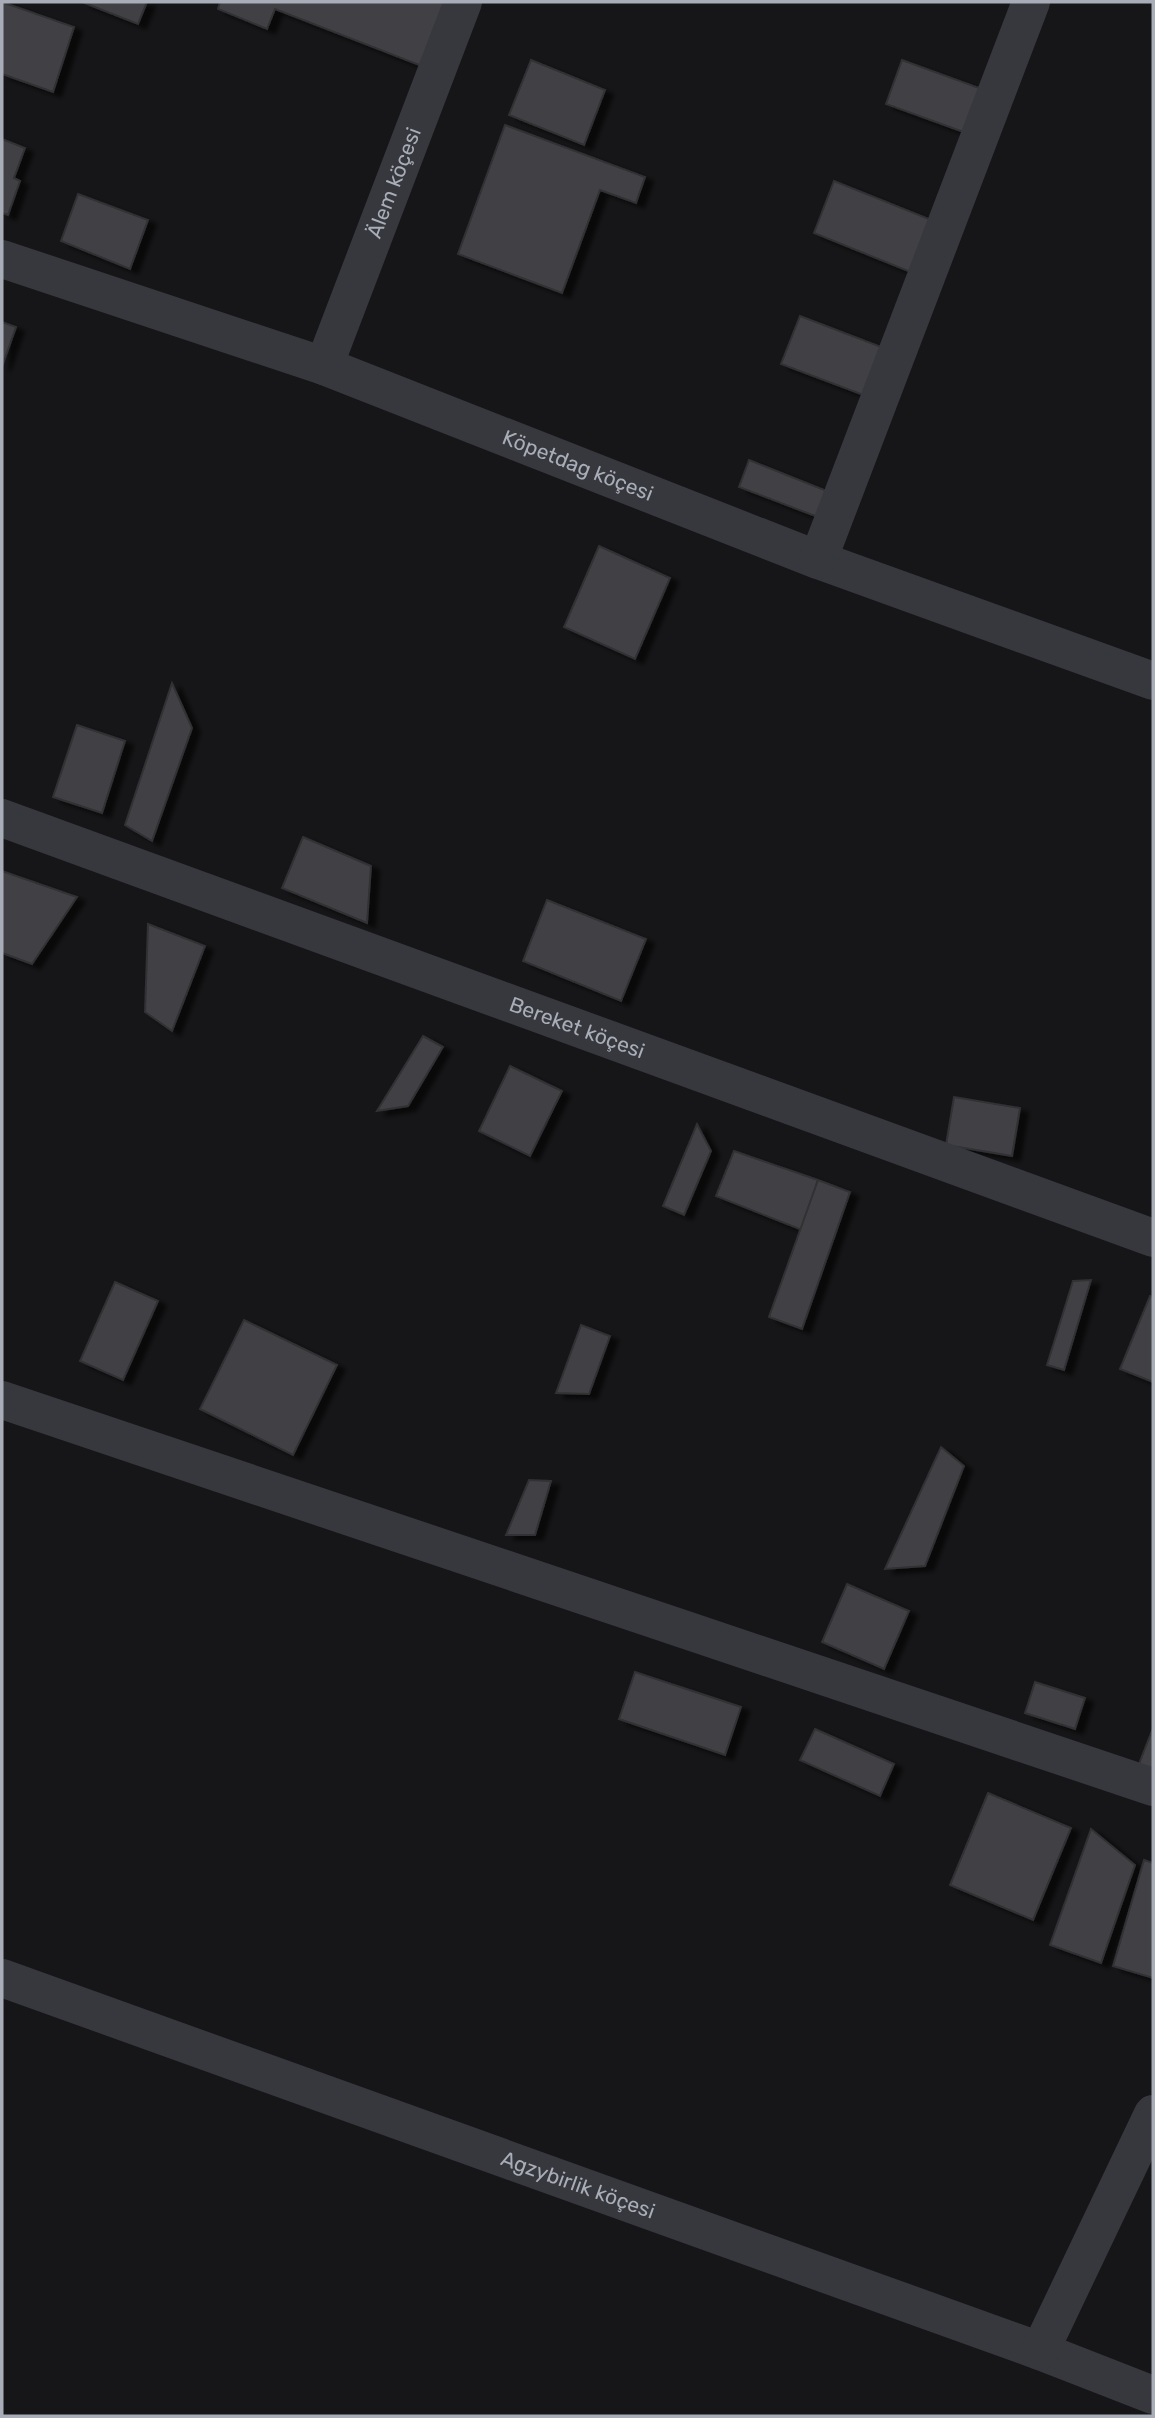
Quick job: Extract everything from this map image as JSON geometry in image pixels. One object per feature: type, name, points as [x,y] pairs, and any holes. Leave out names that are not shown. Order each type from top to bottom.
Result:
[{"type":"street","name":"Älem köçesi","points":[[324,366],[463,2]]},
{"type":"street","points":[[818,560],[1031,2]]},
{"type":"street","name":"Köpetdag köçesi","points":[[2,259],[324,366],[818,560],[1153,681]]},
{"type":"street","name":"Bereket köçesi","points":[[2,817],[1153,1238]]},
{"type":"street","points":[[2,1400],[1153,1787]]},
{"type":"street","name":"Agzybirlik köçesi","points":[[2,1978],[1040,2351],[1153,2395]]},
{"type":"street","points":[[1040,2351],[1153,2114]]},
{"type":"building","points":[[2,2],[74,27],[53,92],[2,74]]},
{"type":"building","points":[[82,2],[147,2],[138,24]]},
{"type":"building","points":[[220,2],[459,2],[432,70],[275,9],[267,29],[218,9]]},
{"type":"building","points":[[531,60],[605,90],[584,145],[509,115]]},
{"type":"building","points":[[902,60],[982,89],[966,133],[886,104]]},
{"type":"building","points":[[505,125],[645,177],[636,203],[600,190],[562,293],[458,254]]},
{"type":"building","points":[[2,139],[25,148],[14,178],[20,181],[8,215],[2,213]]},
{"type":"building","points":[[834,181],[934,221],[913,273],[814,233]]},
{"type":"building","points":[[78,194],[148,220],[130,269],[61,241]]},
{"type":"building","points":[[800,316],[884,348],[866,396],[781,364]]},
{"type":"building","points":[[2,322],[16,327],[2,367]]},
{"type":"building","points":[[749,460],[832,493],[823,519],[739,487]]},
{"type":"building","points":[[599,546],[670,578],[635,659],[564,627]]},
{"type":"building","points":[[172,683],[192,728],[152,841],[125,825]]},
{"type":"building","points":[[77,725],[125,741],[102,813],[53,797]]},
{"type":"building","points":[[303,837],[371,866],[367,923],[282,888]]},
{"type":"building","points":[[2,871],[77,897],[32,964],[2,953]]},
{"type":"building","points":[[547,900],[646,939],[621,1001],[523,961]]},
{"type":"building","points":[[148,924],[205,946],[172,1031],[145,1012]]},
{"type":"building","points":[[423,1036],[443,1047],[408,1106],[377,1111]]},
{"type":"building","points":[[510,1066],[562,1091],[530,1156],[479,1131]]},
{"type":"building","points":[[954,1097],[1020,1108],[1012,1156],[946,1145]]},
{"type":"building","points":[[697,1124],[711,1151],[684,1215],[663,1206]]},
{"type":"building","points":[[734,1151],[818,1180],[802,1230],[716,1196]]},
{"type":"building","points":[[818,1180],[850,1192],[802,1329],[769,1317]]},
{"type":"building","points":[[1091,1280],[1064,1370],[1047,1365],[1073,1281]]},
{"type":"building","points":[[115,1282],[158,1301],[123,1380],[80,1361]]},
{"type":"building","points":[[1150,1296],[1153,1297],[1153,1382],[1120,1369]]},
{"type":"building","points":[[244,1320],[337,1365],[293,1455],[200,1409]]},
{"type":"building","points":[[581,1325],[610,1336],[589,1394],[556,1393]]},
{"type":"building","points":[[941,1447],[964,1466],[925,1566],[885,1569]]},
{"type":"building","points":[[529,1480],[551,1481],[535,1535],[506,1535]]},
{"type":"building","points":[[847,1584],[909,1611],[884,1669],[822,1642]]},
{"type":"building","points":[[635,1672],[741,1707],[725,1755],[619,1719]]},
{"type":"building","points":[[1035,1682],[1085,1698],[1075,1729],[1025,1713]]},
{"type":"building","points":[[1153,1728],[1153,1770],[1139,1764]]},
{"type":"building","points":[[815,1729],[894,1764],[880,1796],[800,1760]]},
{"type":"building","points":[[988,1793],[1071,1828],[1033,1920],[950,1885]]},
{"type":"building","points":[[1091,1829],[1135,1865],[1101,1963],[1050,1945]]},
{"type":"building","points":[[1144,1860],[1153,1863],[1153,1978],[1113,1966]]}]
